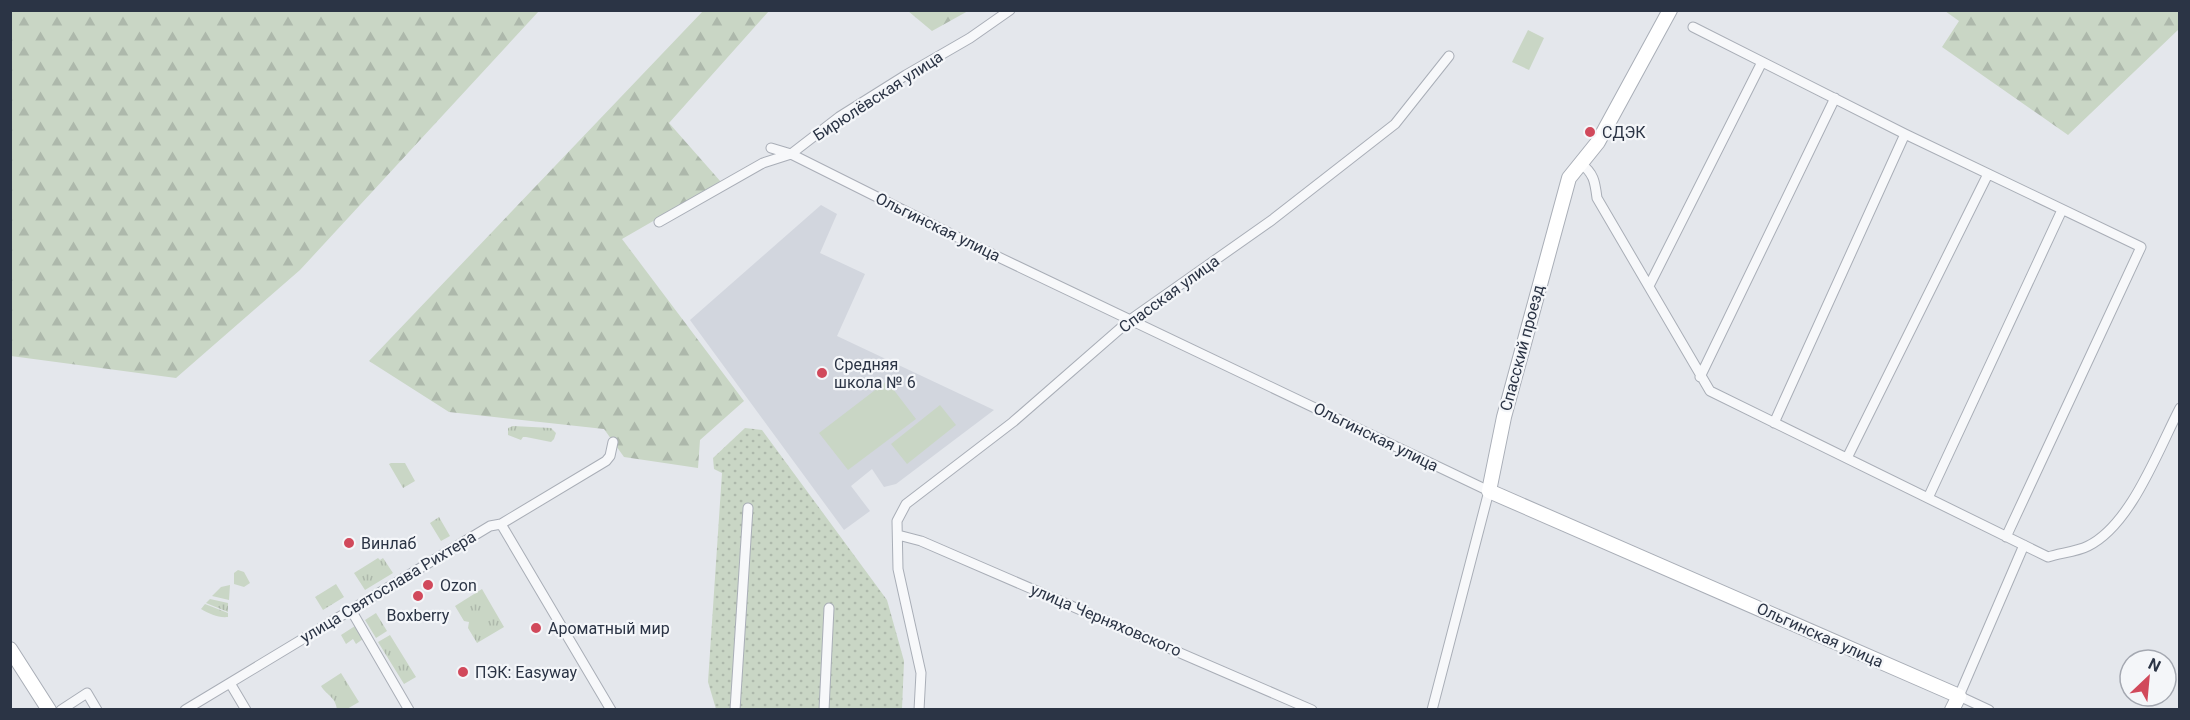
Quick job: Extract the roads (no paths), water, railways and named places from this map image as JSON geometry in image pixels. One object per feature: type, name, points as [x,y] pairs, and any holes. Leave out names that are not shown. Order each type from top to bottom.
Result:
[{"type":"street","name":"Бирюлёвская улица","points":[[659,222],[763,163],[791,154],[839,117],[970,38],[1010,10]]},
{"type":"street","name":"Спасский проезд","points":[[1432,710],[1489,491],[1504,417],[1569,178],[1598,142],[1670,10]]},
{"type":"street","points":[[1693,27],[1905,134],[2141,247],[2006,537]]},
{"type":"street","name":"Спасская улица","points":[[920,710],[921,673],[898,569],[897,521],[906,504],[1013,422],[1130,320],[1272,220],[1395,124],[1449,56]]},
{"type":"street","points":[[1649,286],[1762,62]]},
{"type":"street","points":[[1700,377],[1834,98]]},
{"type":"street","points":[[1774,423],[1905,134]]},
{"type":"street","name":"Ольгинская улица","points":[[771,148],[791,154],[969,243],[1489,491],[1989,710]]},
{"type":"street","points":[[1580,163],[1594,176],[1597,198],[1710,391],[2048,556],[2088,546],[2114,527],[2131,503],[2180,408]]},
{"type":"street","points":[[1847,458],[1988,174]]},
{"type":"street","points":[[1928,498],[2062,210]]},
{"type":"street","name":"улица Святослава Рихтера","points":[[185,710],[492,525],[501,524],[606,461],[610,456],[613,442]]},
{"type":"street","points":[[735,710],[748,508]]},
{"type":"street","points":[[501,524],[611,710]]},
{"type":"street","name":"улица Черняховского","points":[[898,535],[921,541],[1312,710]]},
{"type":"street","points":[[1953,710],[2024,545]]},
{"type":"street","points":[[824,710],[829,608]]},
{"type":"street","points":[[351,610],[409,710]]},
{"type":"street","points":[[10,649],[49,710]]},
{"type":"street","points":[[230,683],[246,710]]},
{"type":"street","points":[[61,710],[87,693],[97,710]]},
{"type":"place","name":"СДЭК","points":[[1590,132]]},
{"type":"place","name":"Средняя школа № 6","points":[[822,373]]},
{"type":"place","name":"Винлаб","points":[[349,543]]},
{"type":"place","name":"Ozon","points":[[428,585]]},
{"type":"place","name":"Boxberry","points":[[418,596]]},
{"type":"place","name":"Ароматный мир","points":[[536,628]]},
{"type":"place","name":"ПЭК: Easyway","points":[[463,672]]}]
